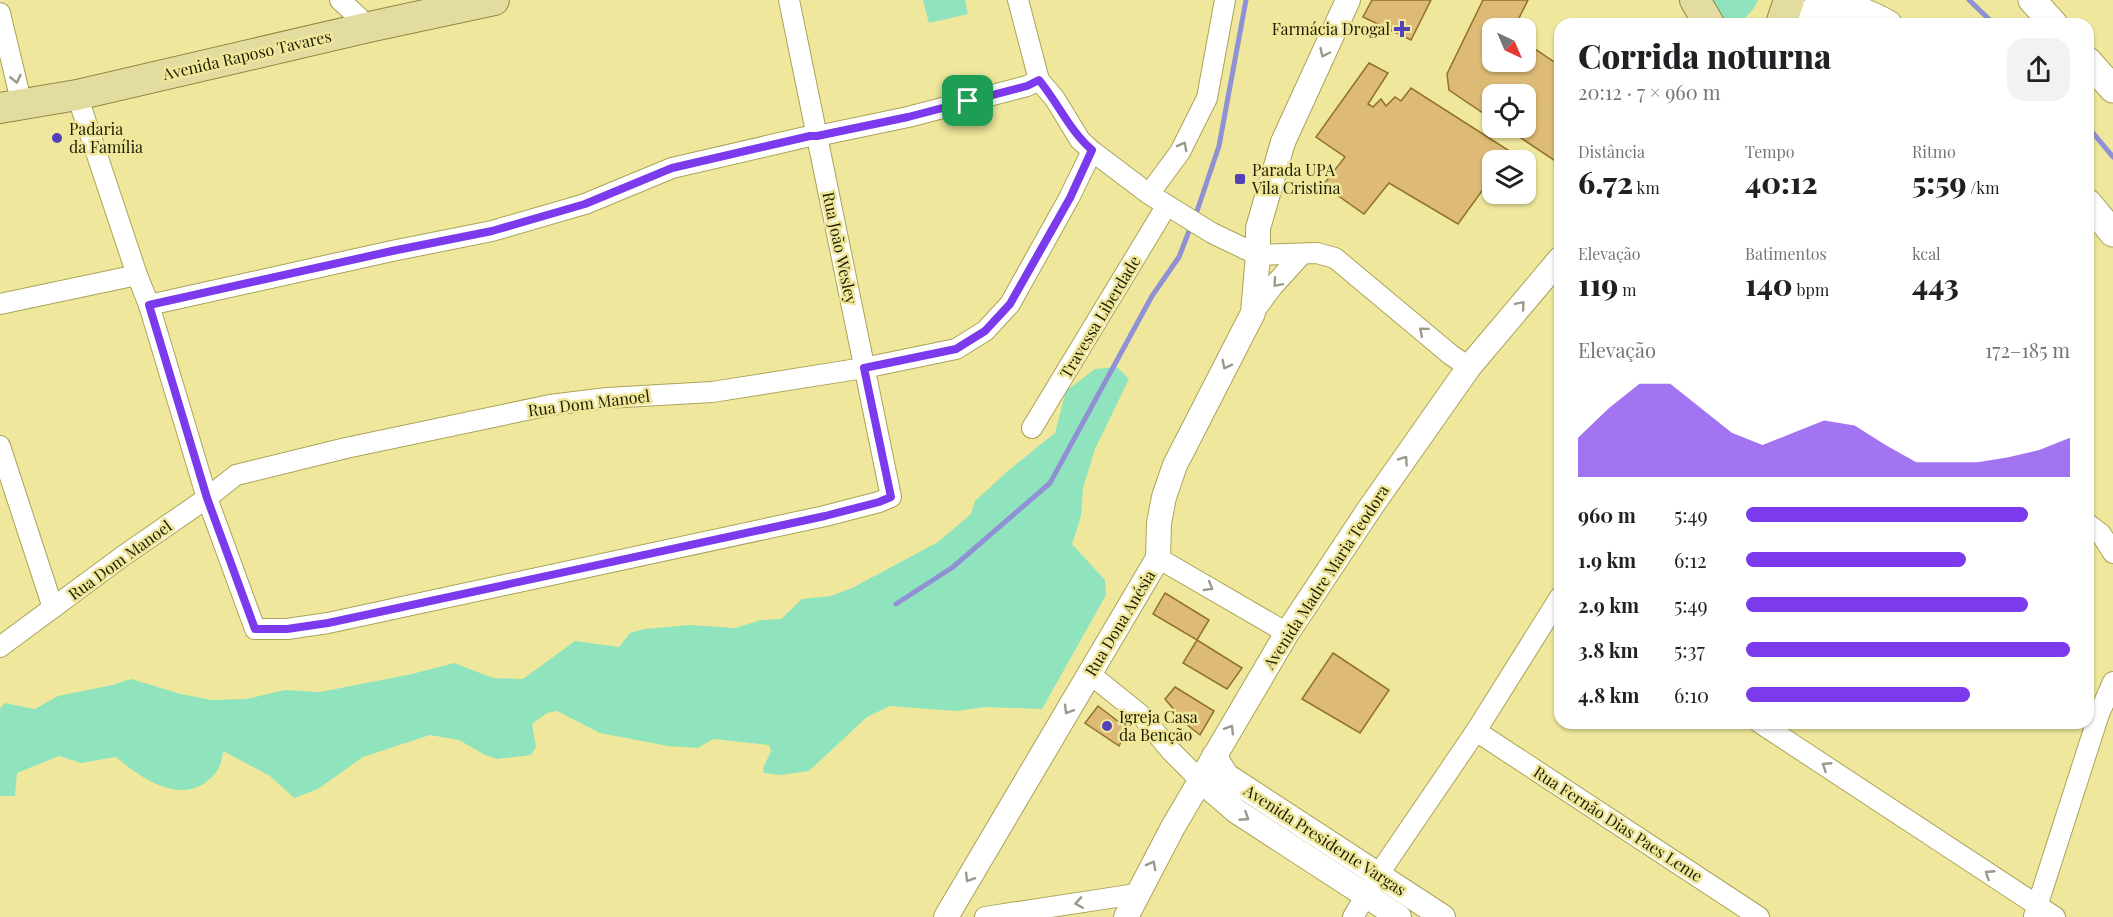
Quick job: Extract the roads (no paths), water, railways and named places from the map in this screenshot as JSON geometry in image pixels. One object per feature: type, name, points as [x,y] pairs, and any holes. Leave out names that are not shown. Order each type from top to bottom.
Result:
[{"type":"main road","name":"Avenida Raposo Tavares","points":[[11,107],[77,95],[494,0]]},
{"type":"main road","points":[[1784,18],[1789,0]]},
{"type":"main road","points":[[2032,0],[2048,18]]},
{"type":"main road","points":[[1796,18],[1813,10],[1834,6],[1848,6],[1869,11],[1879,18]]},
{"type":"main road","points":[[2094,68],[2113,89]]},
{"type":"main road","points":[[2094,211],[2113,233]]},
{"type":"street","points":[[340,0],[369,27]]},
{"type":"street","name":"Rua João Wesley","points":[[207,498],[255,629],[287,629],[408,607],[825,516],[891,497],[789,0]]},
{"type":"street","points":[[1018,0],[1039,80],[1055,99],[1080,140],[1092,150],[1149,194],[1212,233],[1258,255],[1317,253],[1335,258],[1451,355],[1469,367]]},
{"type":"street","points":[[1149,194],[1180,152],[1207,98],[1225,0]]},
{"type":"street","name":"Rua Dona Anésia","points":[[1253,313],[1258,228],[1283,142],[1348,0]]},
{"type":"street","points":[[0,12],[11,107]]},
{"type":"street","points":[[149,305],[492,231],[585,204],[672,168],[919,114],[1027,86],[1039,80]]},
{"type":"street","points":[[77,95],[149,305],[207,498]]},
{"type":"street","name":"Rua Dom Manoel","points":[[0,648],[236,475],[346,448],[550,405],[607,398],[712,392],[864,368],[956,349],[985,331],[1010,304],[1070,198],[1092,150]]},
{"type":"street","name":"Travessa Liberdade","points":[[1032,428],[1173,209]]},
{"type":"street","name":"Rua Dona Anésia","points":[[945,917],[1158,558],[1159,524],[1164,497],[1175,465],[1253,313],[1273,286],[1302,254]]},
{"type":"street","name":"Avenida Madre Maria Teodora","points":[[1126,917],[1136,894],[1200,780],[1287,633],[1368,511],[1469,367],[1554,266]]},
{"type":"street","points":[[0,304],[137,275]]},
{"type":"street","points":[[0,446],[53,608]]},
{"type":"street","points":[[2094,529],[2101,534],[2113,553]]},
{"type":"street","points":[[1158,558],[1287,633]]},
{"type":"street","points":[[1353,917],[1378,875],[1476,731],[1554,607]]},
{"type":"street","points":[[1090,674],[1141,715],[1171,751],[1200,780]]},
{"type":"street","points":[[2094,710],[2113,682]]},
{"type":"street","points":[[1769,729],[2036,911],[2055,917]]},
{"type":"street","points":[[2036,911],[2089,729]]},
{"type":"street","name":"Rua Fernão Dias Paes Leme","points":[[1476,731],[1759,917]]},
{"type":"street","name":"Avenida Presidente Vargas","points":[[1214,756],[1227,776],[1443,917]]},
{"type":"street","name":"Avenida Presidente Vargas","points":[[1200,780],[1236,811],[1399,917]]},
{"type":"street","points":[[985,917],[1136,894]]},
{"type":"waterway","points":[[1195,217],[1219,146],[1246,0]]},
{"type":"waterway","points":[[1969,0],[1988,18]]},
{"type":"waterway","points":[[2094,134],[2113,157]]},
{"type":"waterway","points":[[896,604],[953,567],[1050,483],[1152,296],[1179,257],[1191,226]]},
{"type":"place","name":"Farmácia Drogal","points":[[1402,29]]},
{"type":"place","name":"Padaria da Família","points":[[57,138]]},
{"type":"place","name":"Parada UPA Vila Cristina","points":[[1240,179]]},
{"type":"place","name":"Igreja Casa da Benção","points":[[1107,726]]}]
